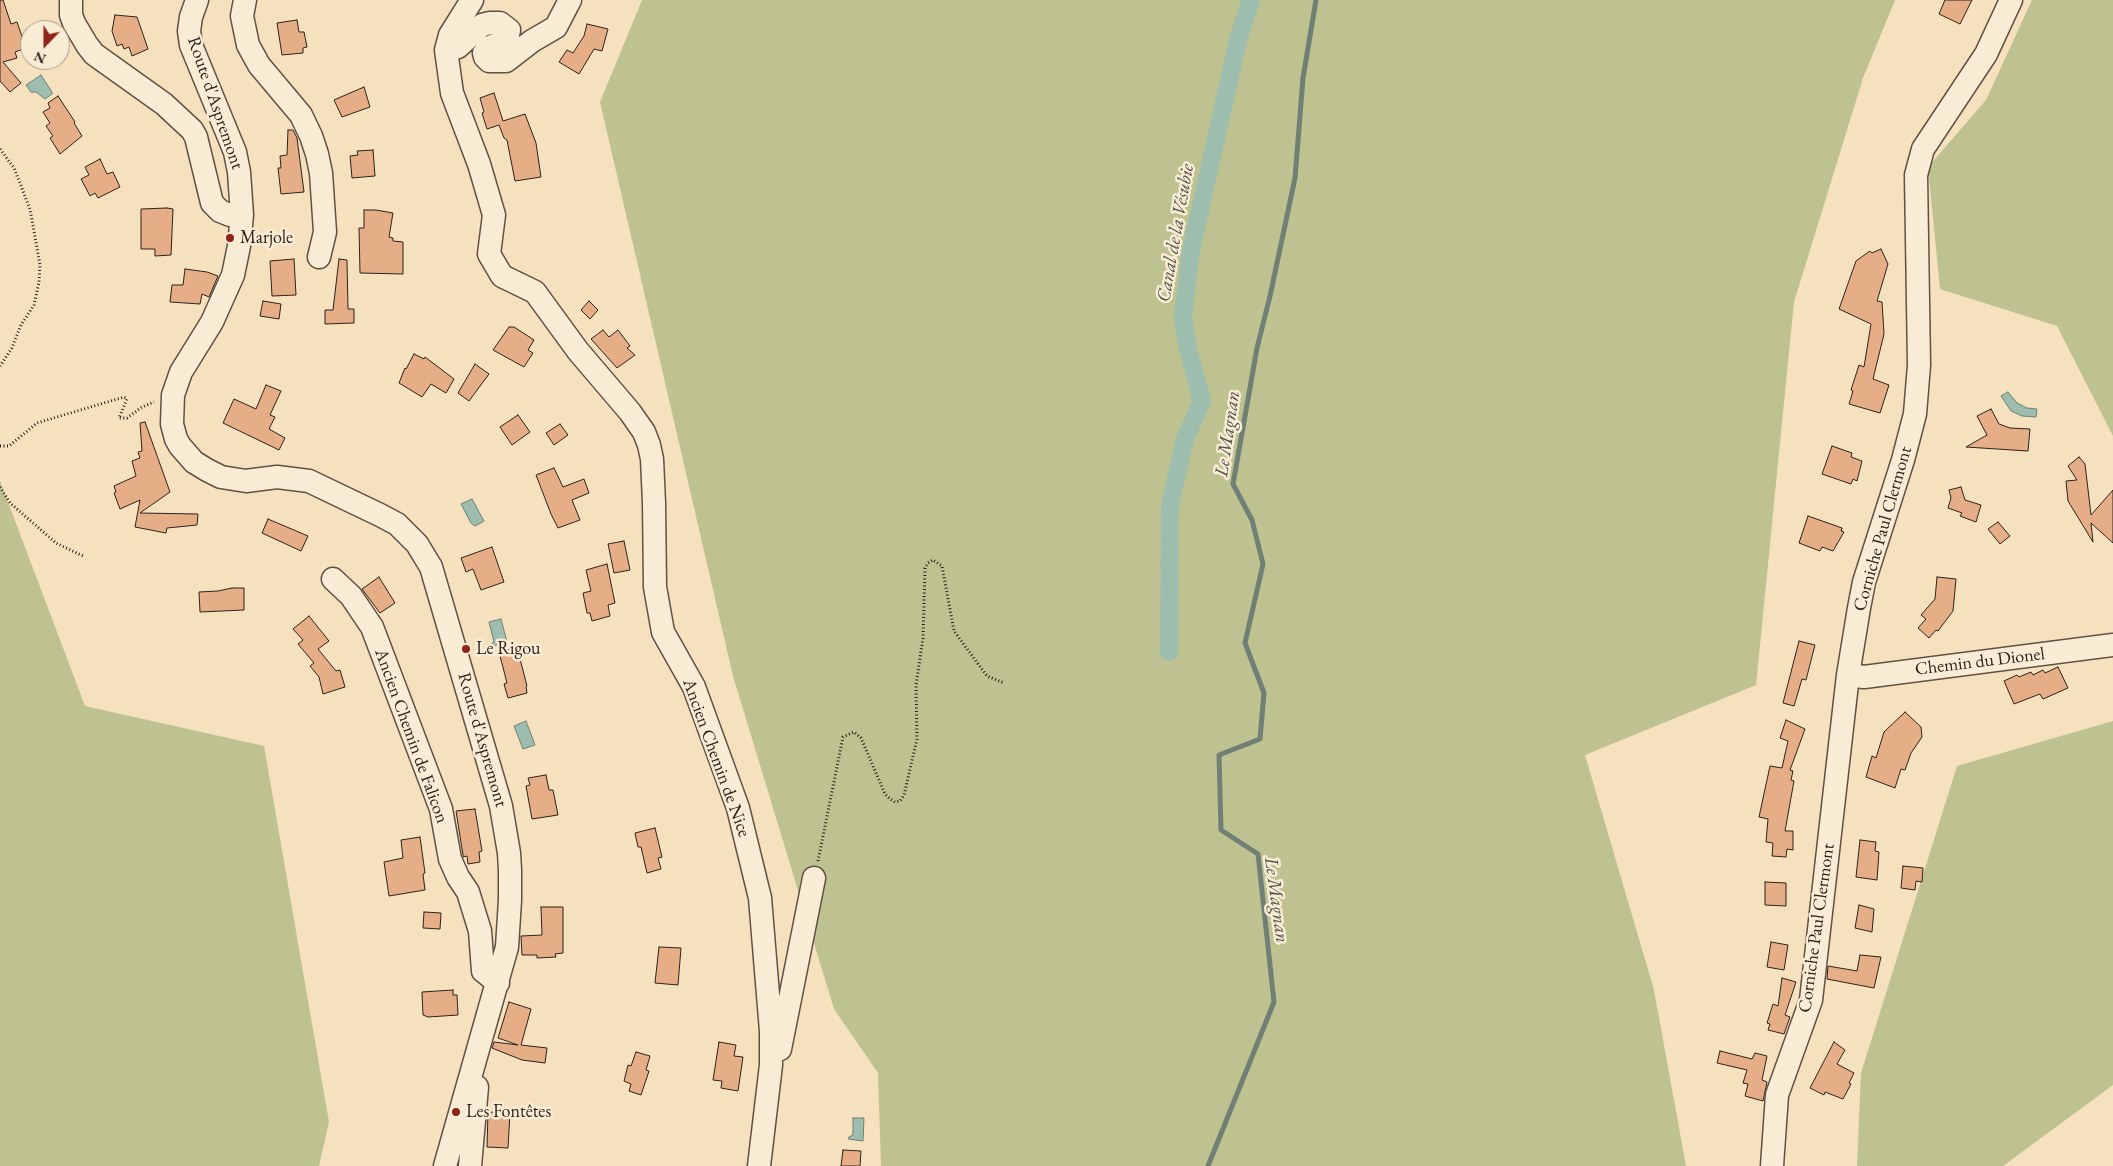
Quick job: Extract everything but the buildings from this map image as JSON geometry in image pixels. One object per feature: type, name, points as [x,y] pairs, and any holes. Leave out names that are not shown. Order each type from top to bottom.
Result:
[{"type":"street","points":[[71,0],[71,15],[74,23],[94,54],[164,104],[192,130],[196,137],[212,203],[225,213],[242,215]]},
{"type":"street","name":"Route d'Aspremont","points":[[197,0],[191,17],[191,44],[235,152],[239,172],[242,215],[239,246],[233,275],[212,322],[185,364],[173,395],[172,424],[176,439],[184,452],[207,470],[221,477],[237,480],[277,477],[293,478],[323,486],[396,524],[411,537],[424,553],[431,567],[504,820],[509,853],[510,908],[507,947],[445,1166]]},
{"type":"street","points":[[245,0],[242,16],[248,45],[259,65],[301,116],[312,136],[321,173],[325,232],[319,257]]},
{"type":"street","points":[[472,0],[450,35],[446,50],[458,47],[482,26],[490,23],[500,23],[509,30],[507,40],[490,47],[484,53],[485,58],[489,61],[506,61],[532,41],[556,27],[570,0]]},
{"type":"street","name":"Corniche Paul Clermont","points":[[1772,1166],[1777,1095],[1811,1000],[1848,674],[1864,582],[1903,460],[1915,414],[1919,365],[1916,175],[1923,149],[1986,54],[2011,0]]},
{"type":"street","name":"Ancien Chemin de Nice","points":[[446,50],[452,93],[478,164],[494,216],[488,254],[502,276],[535,292],[578,351],[630,412],[650,444],[654,503],[655,587],[663,632],[694,687],[738,808],[760,898],[771,1031],[771,1065],[759,1166]]},
{"type":"street","name":"Ancien Chemin de Falicon","points":[[333,579],[351,596],[372,627],[441,808],[450,859],[458,877],[468,892],[480,931],[482,970],[498,983]]},
{"type":"street","name":"Chemin du Dionel","points":[[1848,674],[1864,677],[2113,645]]},
{"type":"street","points":[[771,1065],[779,1051],[814,878]]},
{"type":"street","points":[[470,1166],[477,1090],[477,1080],[472,1070]]},
{"type":"path","points":[[0,149],[14,168],[30,209],[40,265],[34,306],[21,325],[12,348],[0,366]]},
{"type":"path","points":[[0,446],[9,446],[37,423],[124,397],[127,399],[119,418],[127,418],[142,407],[173,395]]},
{"type":"path","points":[[0,487],[10,503],[56,543],[85,557]]},
{"type":"path","points":[[814,878],[843,737],[854,732],[861,738],[885,794],[890,799],[896,802],[904,794],[912,767],[916,739],[916,685],[923,638],[925,568],[928,563],[933,560],[942,566],[954,631],[987,676],[1004,683]]},
{"type":"green space","points":[[642,0],[1895,0],[1863,78],[1794,302],[1756,685],[1585,755],[1654,990],[1686,1166],[881,1166],[878,1073],[834,1009],[733,676],[600,102]]},
{"type":"green space","points":[[2032,0],[2113,0],[2113,436],[2057,326],[1940,289],[1928,167],[1986,100]]},
{"type":"green space","points":[[0,481],[85,706],[264,746],[329,1122],[319,1166],[0,1166]]},
{"type":"green space","points":[[2113,721],[2113,1085],[2003,1166],[1857,1166],[1861,1073],[1957,766]]},
{"type":"shaded area","points":[[41,75],[52,92],[45,99],[36,92],[31,92],[26,85]]},
{"type":"shaded area","points":[[2008,392],[2017,403],[2027,408],[2037,409],[2036,417],[2022,416],[2011,411],[2001,396]]},
{"type":"shaded area","points":[[472,499],[484,521],[475,526],[471,523],[461,504]]},
{"type":"shaded area","points":[[501,619],[507,642],[493,646],[492,643],[494,642],[489,622]]},
{"type":"shaded area","points":[[526,721],[535,745],[523,749],[514,726]]},
{"type":"shaded area","points":[[853,1118],[864,1118],[863,1141],[848,1139],[853,1135]]},
{"type":"waterway","name":"Canal de la Vésubie","points":[[1169,652],[1170,505],[1185,439],[1202,401],[1188,349],[1183,317],[1191,250],[1239,36],[1251,0]]},
{"type":"waterway","name":"Le Magnan","points":[[1208,1166],[1274,1002],[1258,854],[1221,830],[1219,755],[1260,739],[1264,693],[1245,643],[1263,564],[1252,520],[1233,484],[1257,348],[1295,178],[1303,78],[1316,0]]},
{"type":"place","name":"Marjole","points":[[230,238]]},
{"type":"place","name":"Le Rigou","points":[[466,649]]},
{"type":"place","name":"Les Fontêtes","points":[[456,1112]]}]
